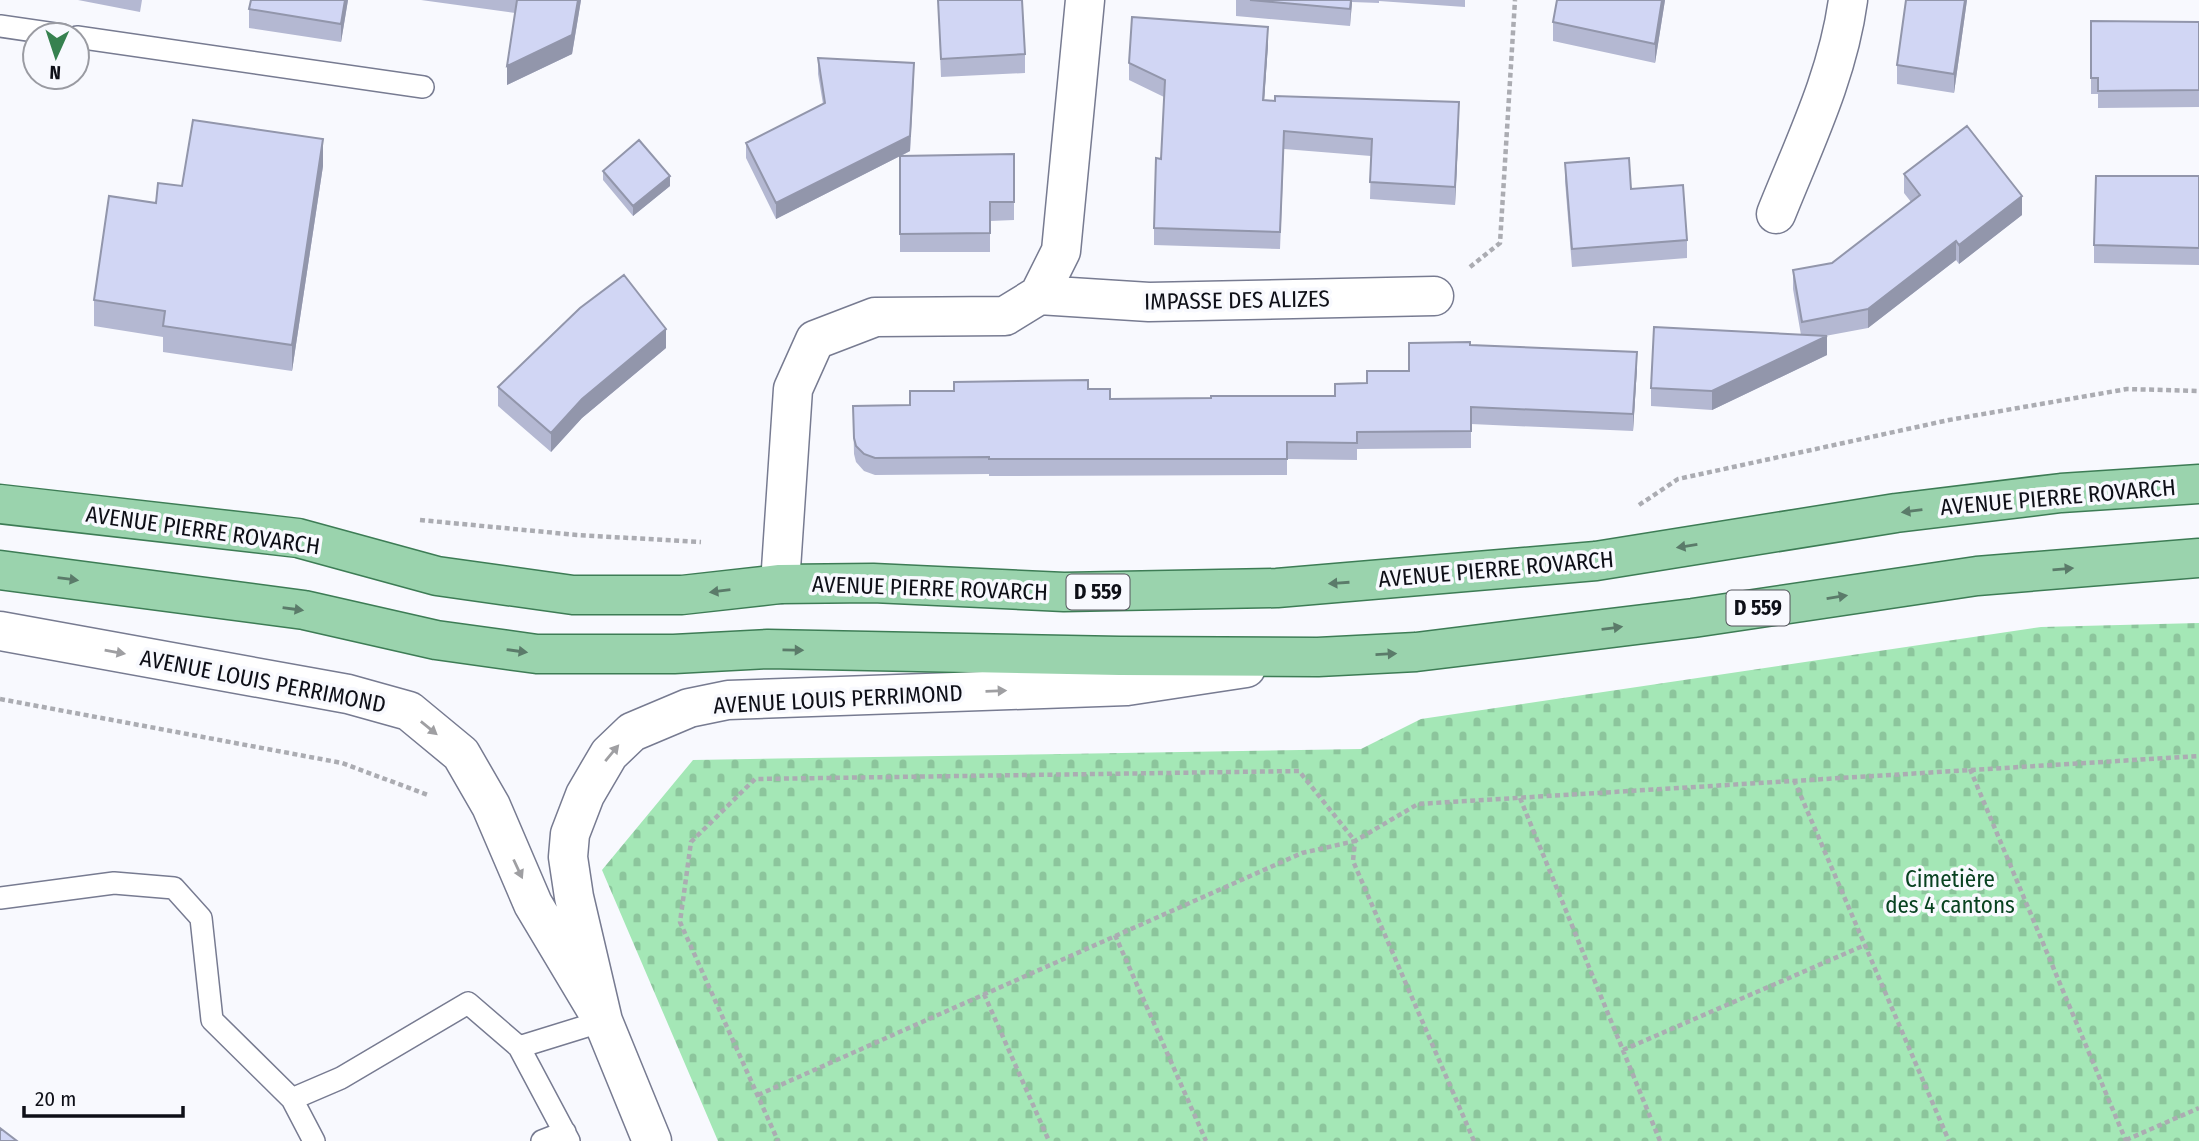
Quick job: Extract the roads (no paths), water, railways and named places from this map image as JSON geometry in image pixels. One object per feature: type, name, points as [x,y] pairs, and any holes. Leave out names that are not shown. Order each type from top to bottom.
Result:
[{"type":"main road","name":"AVENUE PIERRE ROVARCH","points":[[0,504],[298,538],[437,576],[573,595],[682,595],[781,565],[873,583],[1064,592],[1277,588],[1595,561],[1896,513],[2061,493],[2199,485]]},
{"type":"main road","name":"D 559","points":[[0,570],[304,610],[436,640],[537,654],[674,654],[768,649],[1318,657],[1416,652],[1624,627],[1976,576],[2199,558]]},
{"type":"street","points":[[781,565],[793,389],[815,340],[875,317],[1005,316],[1039,295],[1061,251],[1085,0]]},
{"type":"street","points":[[1776,214],[1830,76],[1848,0]]},
{"type":"street","name":"IMPASSE DES ALIZES","points":[[1039,295],[1149,302],[1434,296]]},
{"type":"street","name":"AVENUE LOUIS PERRIMOND","points":[[0,631],[348,694],[409,711],[461,754],[491,806],[533,904],[603,1021],[652,1141]]},
{"type":"street","name":"AVENUE LOUIS PERRIMOND","points":[[603,1021],[574,897],[568,857],[570,834],[585,795],[609,754],[632,732],[690,708],[728,700],[1126,686],[1318,657]]},
{"type":"lane","points":[[0,26],[21,29]]},
{"type":"lane","points":[[91,39],[423,87]]},
{"type":"lane","points":[[0,898],[114,883],[174,888],[201,918],[212,1020],[292,1099],[314,1141]]},
{"type":"lane","points":[[292,1099],[341,1078],[468,1003],[519,1047],[567,1137],[541,1141]]},
{"type":"lane","points":[[519,1047],[603,1021]]},
{"type":"park label","name":"Cimetière des 4 cantons","points":[[1950,892]]}]
